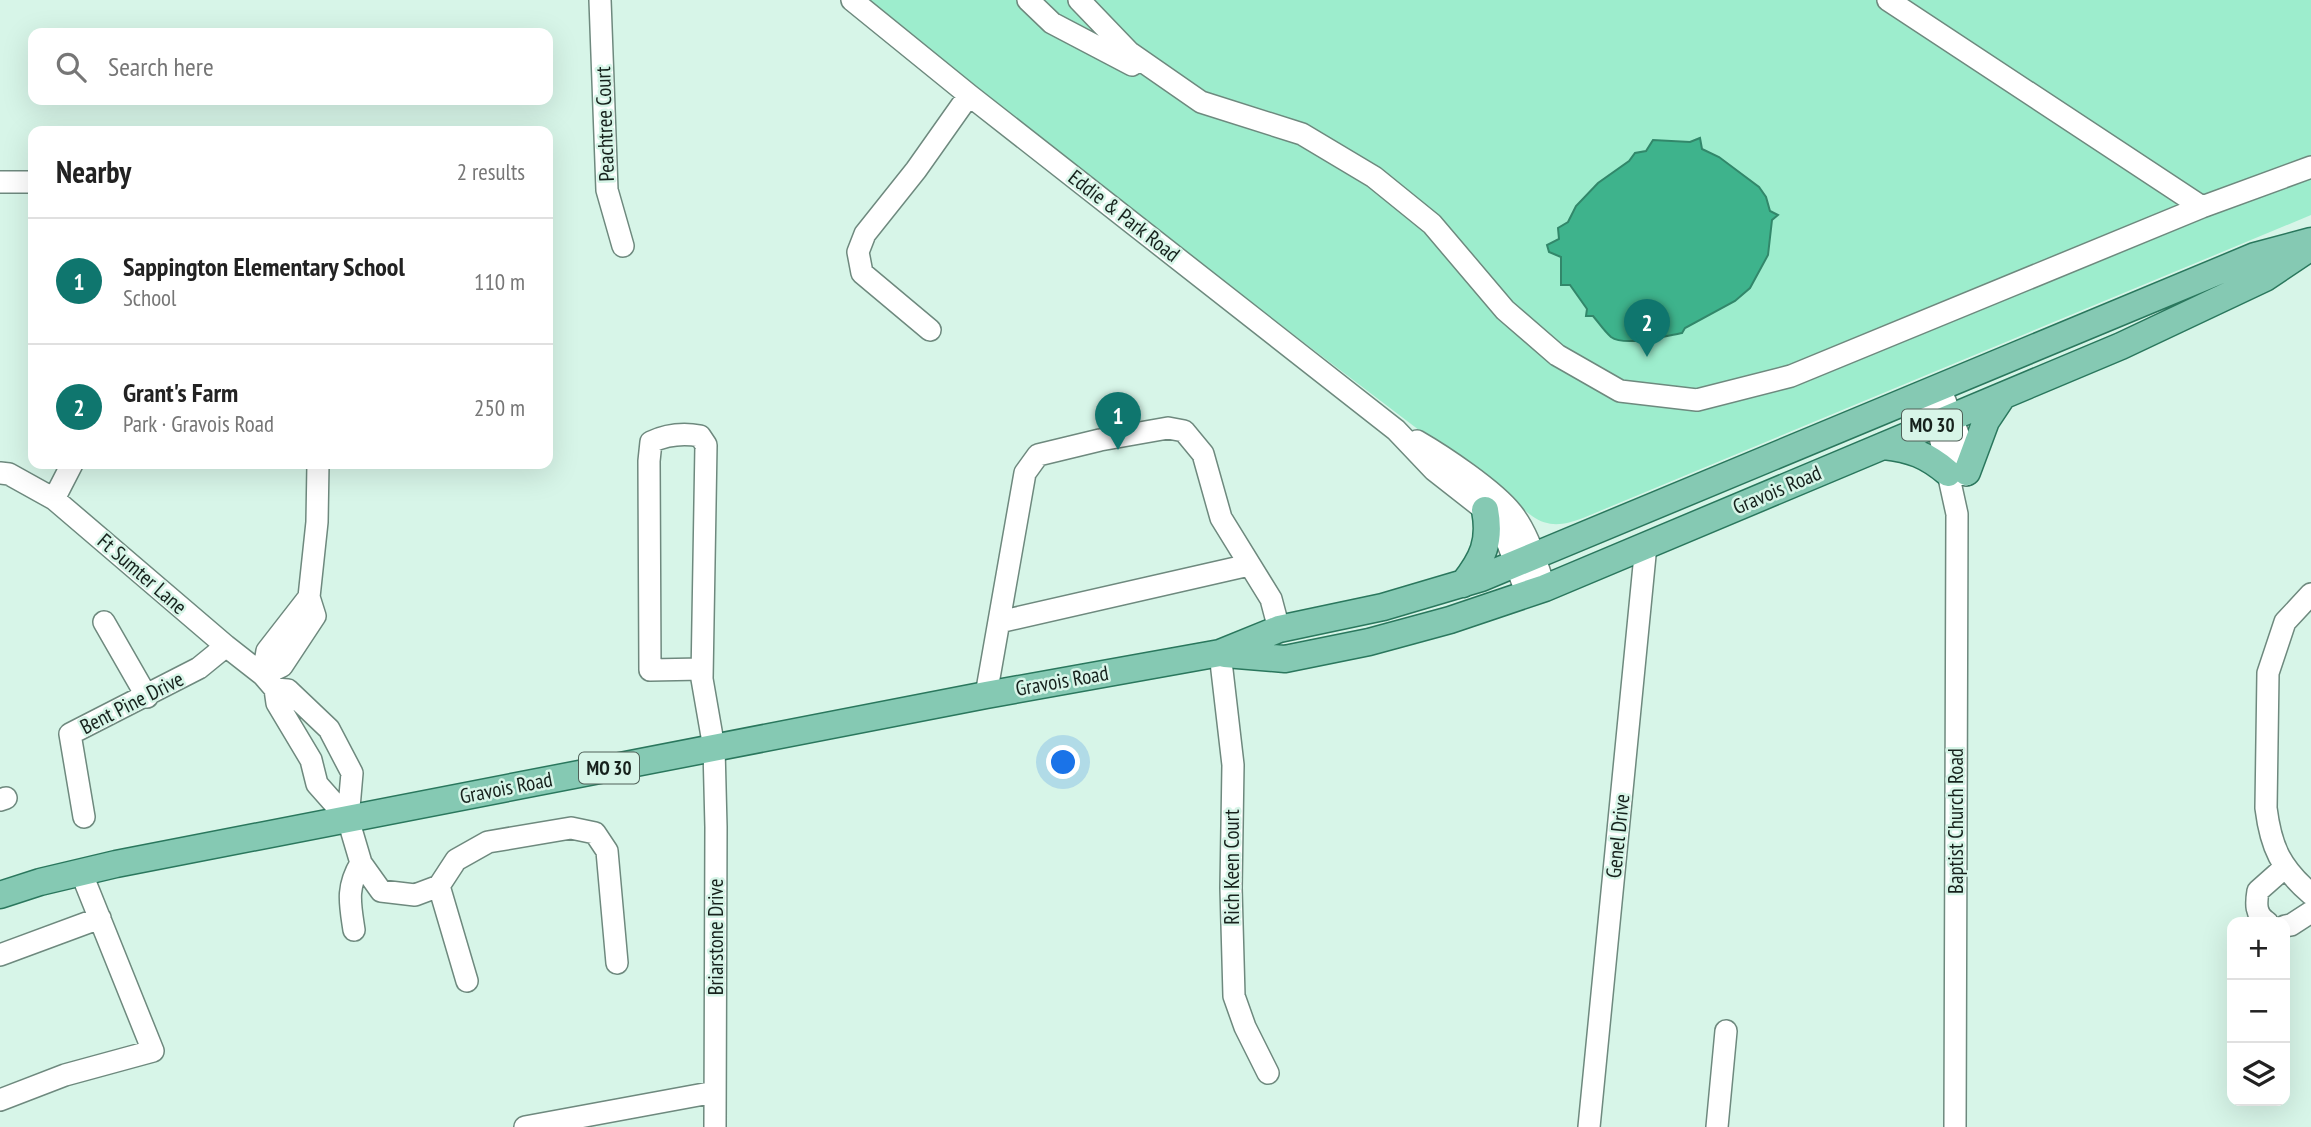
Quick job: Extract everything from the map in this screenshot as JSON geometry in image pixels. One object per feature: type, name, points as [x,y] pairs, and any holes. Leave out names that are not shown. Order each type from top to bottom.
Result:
[{"type":"main road","name":"Gravois Road","points":[[0,895],[81,872],[348,818],[986,695],[1220,653],[1279,629],[1383,607],[1463,584],[1525,561],[2255,256],[2311,241]]},
{"type":"main road","name":"Gravois Road","points":[[1220,653],[1285,659],[1298,657],[1414,631],[1536,591],[2121,346],[2264,278],[2311,247]]},
{"type":"main road","points":[[1882,446],[1916,451],[1957,472],[2002,397]]},
{"type":"main road","points":[[1463,584],[1475,569],[1488,539],[1485,510]]},
{"type":"street","name":"Peachtree Court","points":[[600,0],[607,190],[623,246]]},
{"type":"street","name":"Eddie & Park Road","points":[[852,0],[1396,430],[1434,470],[1485,510],[1502,528],[1525,561],[1536,591]]},
{"type":"street","points":[[1028,0],[1052,23],[1201,103],[1302,134],[1374,177],[1432,224],[1505,310],[1557,355],[1619,391],[1696,400],[1791,376],[2202,207],[2311,167]]},
{"type":"street","points":[[1079,0],[1129,52],[1201,103]]},
{"type":"street","points":[[1888,0],[2202,207]]},
{"type":"street","points":[[930,330],[862,273],[858,252],[865,234],[916,170],[969,95]]},
{"type":"street","points":[[0,182],[28,182]]},
{"type":"street","name":"Baptist Church Road","points":[[1933,391],[1944,420],[1957,472],[1955,1127]]},
{"type":"street","points":[[986,695],[1025,473],[1038,456],[1101,440],[1168,428],[1184,430],[1203,454],[1221,518],[1271,600],[1279,629]]},
{"type":"street","name":"Eddie & Park Road","points":[[1396,430],[1441,455],[1511,512],[1525,535],[1525,561]]},
{"type":"street","name":"Briarstone Drive","points":[[702,669],[650,670],[649,461],[650,442],[662,437],[690,434],[700,436],[706,445],[702,669],[714,748],[715,1127]]},
{"type":"street","points":[[54,499],[69,469]]},
{"type":"street","points":[[318,469],[317,522],[309,597],[315,616],[269,682],[277,704],[311,760],[317,784],[348,818],[361,863],[381,891],[415,895],[439,886],[456,860],[488,842],[571,828],[595,833],[607,851],[617,963]]},
{"type":"street","name":"Ft Sumter Lane","points":[[0,473],[9,474],[54,499],[269,682],[288,690],[329,729],[352,773],[348,818]]},
{"type":"street","name":"Genel Drive","points":[[1589,1127],[1646,545]]},
{"type":"street","points":[[999,622],[1249,565]]},
{"type":"street","points":[[2311,594],[2285,622],[2268,673],[2266,808],[2268,829],[2276,855],[2293,878],[2311,894]]},
{"type":"street","points":[[104,622],[147,696]]},
{"type":"street","name":"Bent Pine Drive","points":[[84,817],[70,734],[199,668],[226,646]]},
{"type":"street","name":"Rich Keen Court","points":[[1220,653],[1233,765],[1231,888],[1234,996],[1245,1027],[1268,1073]]},
{"type":"street","points":[[354,930],[350,901],[352,878],[361,863]]},
{"type":"street","points":[[2262,917],[2256,906],[2258,891],[2285,867]]},
{"type":"street","points":[[0,1100],[65,1075],[152,1051],[81,872]]},
{"type":"street","points":[[439,886],[467,981]]},
{"type":"street","points":[[2290,925],[2311,912]]},
{"type":"street","points":[[0,955],[100,918]]},
{"type":"street","points":[[1717,1127],[1727,1031]]},
{"type":"street","points":[[524,1127],[715,1092]]},
{"type":"shaded area","points":[[867,0],[2311,0],[2311,215],[1583,518],[1563,524],[1551,524],[1532,516],[1189,255]]},
{"type":"shaded area","points":[[1700,138],[1702,149],[1719,157],[1759,187],[1766,197],[1770,211],[1778,215],[1772,220],[1768,255],[1750,288],[1735,301],[1685,328],[1682,333],[1646,340],[1617,340],[1608,335],[1593,316],[1586,316],[1587,309],[1570,285],[1561,285],[1561,257],[1549,252],[1547,245],[1559,239],[1558,228],[1568,222],[1576,206],[1598,183],[1629,161],[1635,153],[1646,151],[1653,140],[1690,142]]},
{"type":"place","name":"Grant's Farm","points":[[1647,357]]},
{"type":"place","name":"Sappington Elementary School","points":[[1118,450]]}]
